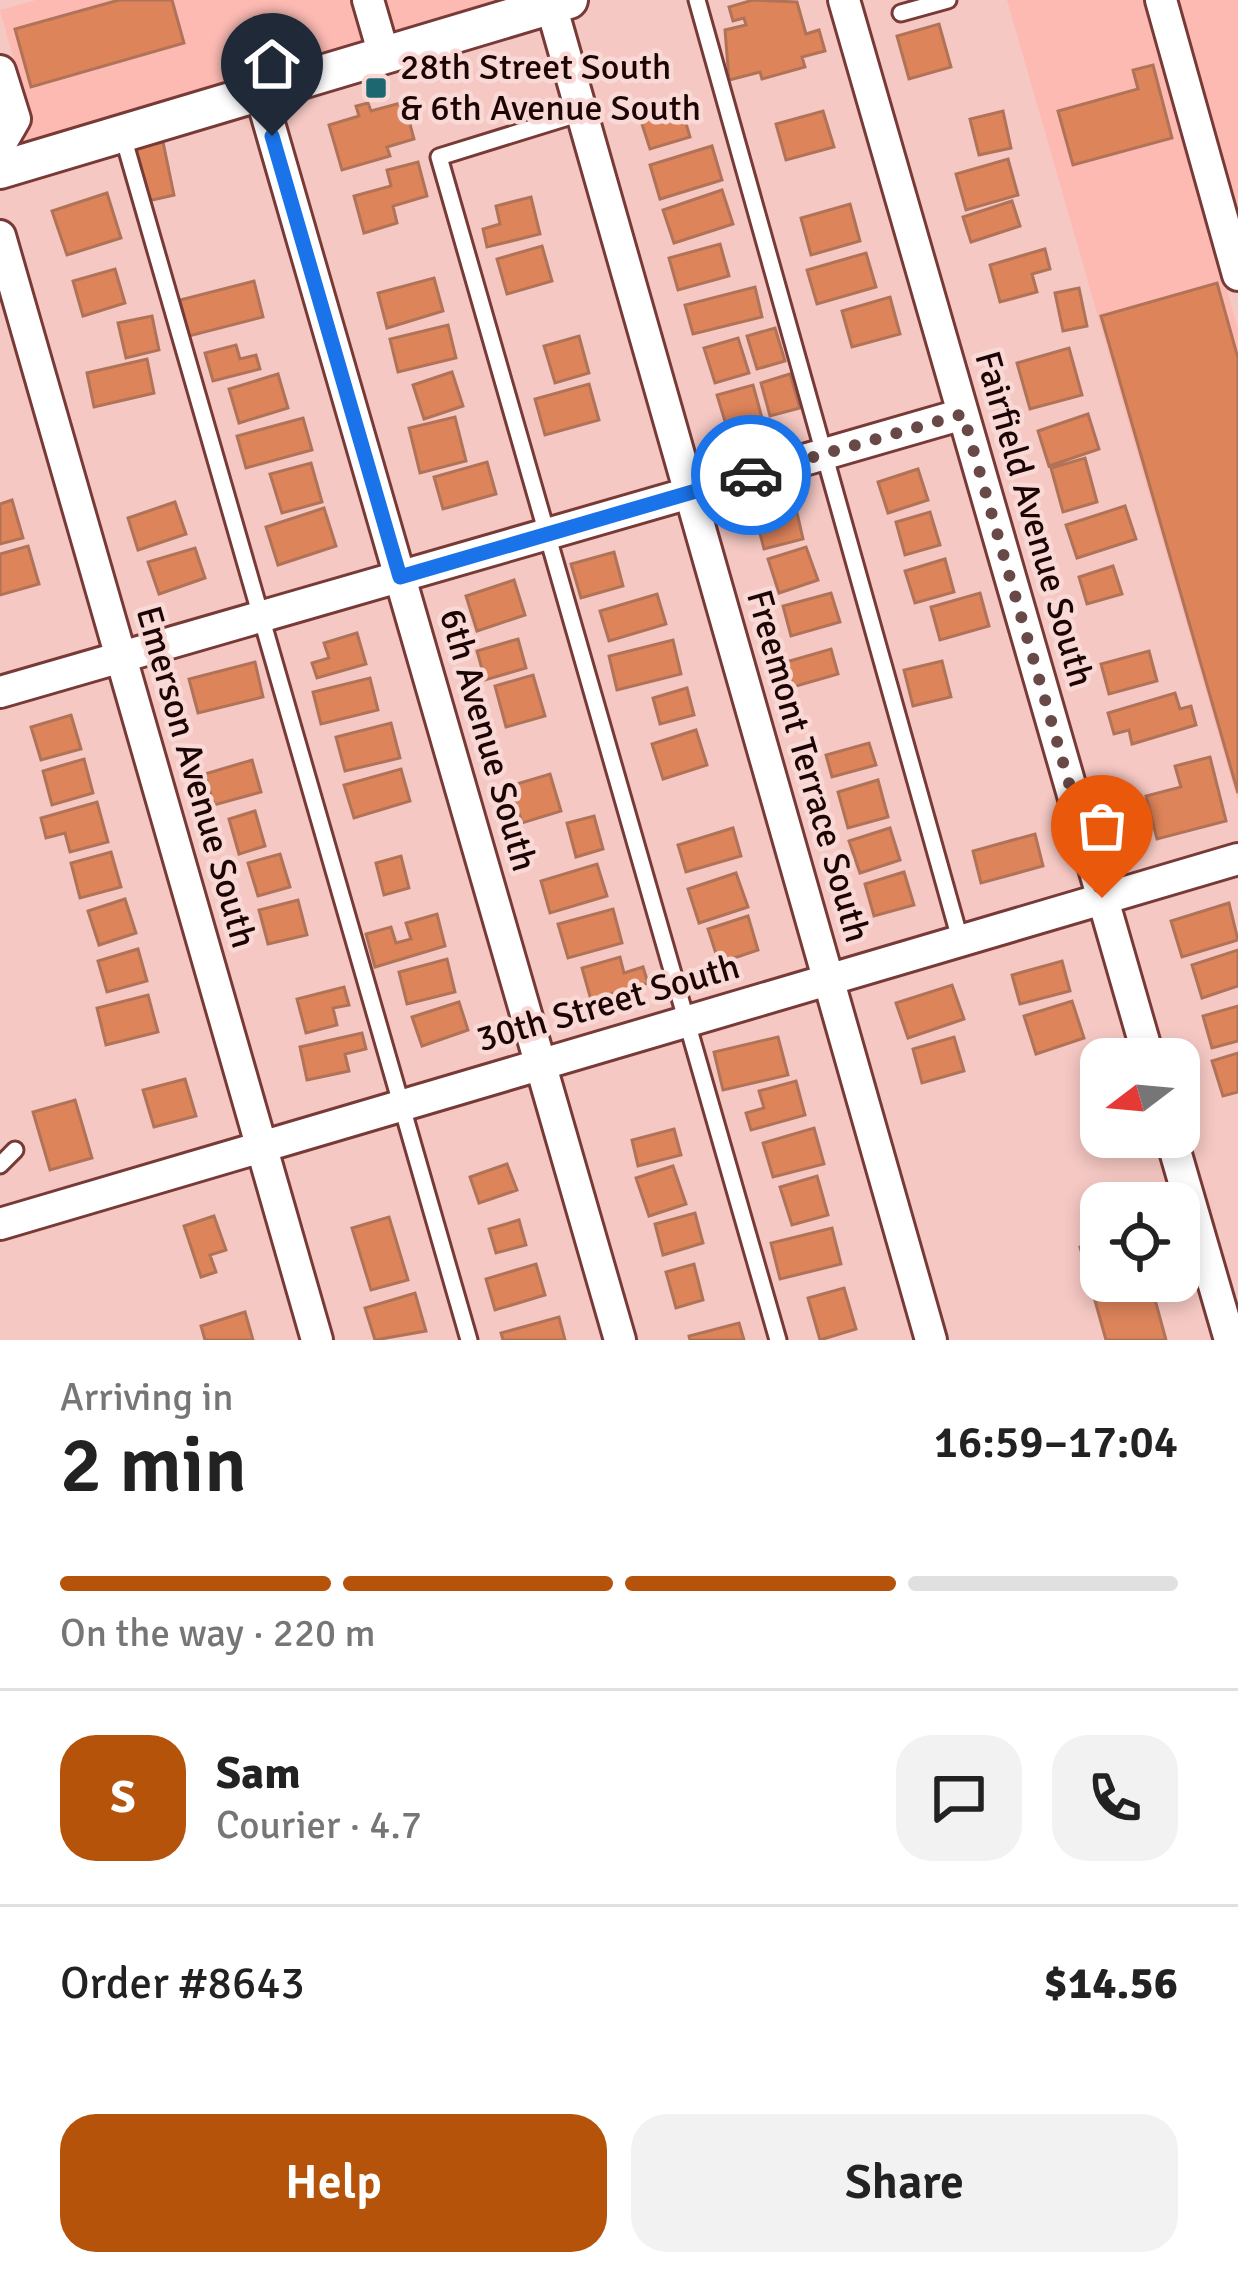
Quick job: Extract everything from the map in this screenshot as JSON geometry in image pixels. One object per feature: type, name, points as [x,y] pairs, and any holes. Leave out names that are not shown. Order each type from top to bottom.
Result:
[{"type":"street","points":[[368,0],[384,55]]},
{"type":"street","name":"Fairfield Avenue South","points":[[844,0],[1143,1038]]},
{"type":"street","points":[[1161,0],[1238,275]]},
{"type":"street","points":[[0,170],[560,3]]},
{"type":"street","name":"Freemont Terrace South","points":[[560,3],[581,113],[931,1340]]},
{"type":"street","points":[[0,71],[15,119],[0,145]]},
{"type":"street","name":"6th Avenue South","points":[[260,92],[620,1340]]},
{"type":"street","name":"Emerson Avenue South","points":[[0,236],[317,1340]]},
{"type":"street","points":[[0,692],[963,414]]},
{"type":"street","name":"30th Street South","points":[[2,1218],[262,1151],[540,1062],[1238,859]]},
{"type":"street","points":[[1177,1158],[1230,1340]]},
{"type":"lane","points":[[697,0],[960,939]]},
{"type":"lane","points":[[901,13],[947,0]]},
{"type":"lane","points":[[581,113],[440,157],[778,1340]]},
{"type":"lane","points":[[122,134],[469,1340]]},
{"type":"lane","points":[[0,1165],[15,1150]]},
{"type":"shaded area","points":[[36,0],[352,0],[366,47],[12,153],[29,115],[0,10]]},
{"type":"shaded area","points":[[383,0],[522,0],[394,38]]},
{"type":"shaded area","points":[[1007,0],[1146,0],[1238,330],[1238,803]]},
{"type":"shaded area","points":[[1177,0],[1238,0],[1238,220]]},
{"type":"building","points":[[119,0],[172,0],[184,43],[31,87],[15,29]]},
{"type":"building","points":[[753,0],[797,2],[806,34],[819,30],[825,51],[802,57],[805,67],[762,79],[760,72],[729,80],[725,30],[746,25],[744,18],[733,21],[729,7]]},
{"type":"building","points":[[939,24],[951,67],[909,79],[897,36]]},
{"type":"building","points":[[1153,65],[1172,138],[1073,165],[1058,111],[1138,89],[1133,70]]},
{"type":"building","points":[[404,102],[414,139],[387,147],[390,156],[342,170],[329,125],[359,116],[356,106],[368,103],[371,111]]},
{"type":"building","points":[[680,103],[690,137],[650,149],[639,115]]},
{"type":"building","points":[[823,111],[834,147],[786,160],[776,124]]},
{"type":"building","points":[[1003,111],[1011,148],[979,155],[970,119]]},
{"type":"building","points":[[163,142],[174,195],[148,201],[136,148]]},
{"type":"building","points":[[712,146],[722,180],[660,199],[650,165]]},
{"type":"building","points":[[1008,159],[1018,195],[966,210],[956,174]]},
{"type":"building","points":[[418,162],[427,196],[393,206],[397,223],[364,233],[354,196],[391,186],[387,170]]},
{"type":"building","points":[[722,190],[733,224],[674,243],[663,210]]},
{"type":"building","points":[[107,193],[121,238],[67,255],[52,211]]},
{"type":"building","points":[[531,197],[540,234],[487,247],[483,229],[500,224],[496,206]]},
{"type":"building","points":[[1012,201],[1020,226],[971,242],[963,217]]},
{"type":"building","points":[[850,204],[860,241],[811,255],[801,218]]},
{"type":"building","points":[[720,244],[729,276],[678,290],[669,258]]},
{"type":"building","points":[[542,246],[552,281],[507,294],[497,259]]},
{"type":"building","points":[[1045,249],[1050,269],[1032,274],[1037,292],[1000,302],[990,265]]},
{"type":"building","points":[[866,253],[876,287],[817,304],[807,270]]},
{"type":"building","points":[[115,269],[125,303],[83,316],[73,281]]},
{"type":"building","points":[[434,278],[443,311],[387,328],[378,293]]},
{"type":"building","points":[[254,281],[263,317],[189,336],[180,300]]},
{"type":"building","points":[[1217,283],[1238,358],[1238,793],[1101,316]]},
{"type":"building","points":[[755,287],[762,317],[693,334],[685,305]]},
{"type":"building","points":[[1079,288],[1087,326],[1063,331],[1055,293]]},
{"type":"building","points":[[890,297],[900,334],[852,347],[842,311]]},
{"type":"building","points":[[152,316],[159,350],[126,358],[118,323]]},
{"type":"building","points":[[448,325],[456,358],[398,372],[390,339]]},
{"type":"building","points":[[775,328],[785,361],[757,369],[747,336]]},
{"type":"building","points":[[579,336],[589,373],[555,383],[544,346]]},
{"type":"building","points":[[738,338],[749,373],[715,383],[704,348]]},
{"type":"building","points":[[236,345],[240,359],[256,355],[260,369],[213,381],[205,353]]},
{"type":"building","points":[[1069,348],[1082,395],[1030,409],[1017,363]]},
{"type":"building","points":[[147,359],[154,393],[94,407],[87,373]]},
{"type":"building","points":[[452,372],[463,406],[424,419],[413,385]]},
{"type":"building","points":[[278,374],[288,408],[239,423],[229,389]]},
{"type":"building","points":[[790,374],[800,408],[770,416],[761,383]]},
{"type":"building","points":[[589,384],[599,420],[545,435],[535,399]]},
{"type":"building","points":[[753,385],[762,418],[727,428],[717,395]]},
{"type":"building","points":[[1088,414],[1099,449],[1049,466],[1038,431]]},
{"type":"building","points":[[455,417],[466,461],[420,473],[409,428]]},
{"type":"building","points":[[303,418],[312,450],[246,468],[237,436]]},
{"type":"building","points":[[1085,458],[1097,502],[1063,512],[1051,468]]},
{"type":"building","points":[[487,462],[496,494],[443,509],[434,477]]},
{"type":"building","points":[[311,463],[322,502],[282,513],[270,474]]},
{"type":"building","points":[[918,469],[928,500],[888,513],[878,482]]},
{"type":"building","points":[[12,500],[23,538],[0,544],[0,504]]},
{"type":"building","points":[[175,502],[186,534],[138,550],[128,518]]},
{"type":"building","points":[[795,504],[803,539],[764,549],[755,514]]},
{"type":"building","points":[[1125,506],[1136,539],[1077,558],[1066,525]]},
{"type":"building","points":[[324,508],[336,546],[278,565],[266,527]]},
{"type":"building","points":[[930,512],[940,545],[905,555],[896,522]]},
{"type":"building","points":[[28,546],[39,584],[0,595],[0,554]]},
{"type":"building","points":[[806,547],[818,580],[779,593],[768,559]]},
{"type":"building","points":[[195,548],[205,578],[159,594],[148,562]]},
{"type":"building","points":[[614,552],[623,586],[581,598],[571,564]]},
{"type":"building","points":[[945,559],[954,592],[915,603],[905,571]]},
{"type":"building","points":[[1113,566],[1122,594],[1087,604],[1079,577]]},
{"type":"building","points":[[514,580],[525,615],[477,631],[466,596]]},
{"type":"building","points":[[831,593],[840,622],[791,636],[783,606]]},
{"type":"building","points":[[980,593],[989,626],[940,640],[931,607]]},
{"type":"building","points":[[657,594],[666,624],[609,641],[600,611]]},
{"type":"building","points":[[357,633],[366,664],[317,678],[312,663],[329,658],[324,643]]},
{"type":"building","points":[[518,639],[526,668],[485,680],[477,651]]},
{"type":"building","points":[[673,640],[681,674],[617,690],[609,656]]},
{"type":"building","points":[[831,649],[838,674],[793,687],[786,662]]},
{"type":"building","points":[[1149,651],[1157,681],[1109,694],[1101,664]]},
{"type":"building","points":[[942,661],[951,697],[913,706],[904,670]]},
{"type":"building","points":[[255,662],[263,697],[198,713],[189,679]]},
{"type":"building","points":[[533,675],[545,716],[506,727],[495,686]]},
{"type":"building","points":[[370,678],[378,710],[321,724],[313,692]]},
{"type":"building","points":[[687,688],[694,715],[660,724],[653,698]]},
{"type":"building","points":[[1175,693],[1180,709],[1191,706],[1196,725],[1132,744],[1129,730],[1114,734],[1108,713]]},
{"type":"building","points":[[71,715],[81,749],[41,760],[31,727]]},
{"type":"building","points":[[391,723],[400,758],[345,771],[336,737]]},
{"type":"building","points":[[696,730],[707,765],[663,779],[652,744]]},
{"type":"building","points":[[869,743],[876,765],[832,777],[826,755]]},
{"type":"building","points":[[1210,757],[1226,821],[1157,839],[1146,796],[1181,787],[1175,766]]},
{"type":"building","points":[[84,759],[93,793],[52,805],[43,771]]},
{"type":"building","points":[[252,760],[261,792],[214,805],[205,774]]},
{"type":"building","points":[[401,769],[410,801],[354,818],[344,785]]},
{"type":"building","points":[[550,774],[561,811],[522,823],[510,786]]},
{"type":"building","points":[[878,780],[888,817],[848,828],[838,792]]},
{"type":"building","points":[[97,802],[108,842],[70,852],[65,833],[46,838],[41,818]]},
{"type":"building","points":[[255,811],[265,846],[239,854],[229,819]]},
{"type":"building","points":[[594,816],[603,849],[576,857],[567,823]]},
{"type":"building","points":[[733,828],[741,856],[686,872],[678,845]]},
{"type":"building","points":[[890,828],[900,860],[860,873],[849,841]]},
{"type":"building","points":[[1035,834],[1043,866],[981,883],[973,851]]},
{"type":"building","points":[[111,852],[121,887],[80,898],[71,863]]},
{"type":"building","points":[[280,854],[290,887],[258,896],[248,863]]},
{"type":"building","points":[[401,856],[409,888],[384,895],[376,863]]},
{"type":"building","points":[[597,864],[607,896],[550,913],[541,881]]},
{"type":"building","points":[[904,872],[914,905],[874,916],[865,884]]},
{"type":"building","points":[[736,873],[748,907],[699,923],[688,889]]},
{"type":"building","points":[[125,899],[136,933],[99,945],[88,911]]},
{"type":"building","points":[[298,900],[307,935],[268,944],[259,910]]},
{"type":"building","points":[[1229,903],[1238,940],[1182,957],[1171,921]]},
{"type":"building","points":[[613,909],[622,943],[568,958],[558,924]]},
{"type":"building","points":[[437,914],[445,946],[375,967],[366,934],[391,927],[396,943],[411,939],[406,923]]},
{"type":"building","points":[[748,916],[758,950],[719,963],[708,929]]},
{"type":"building","points":[[138,949],[147,981],[107,992],[98,961]]},
{"type":"building","points":[[1238,950],[1238,986],[1202,998],[1192,965]]},
{"type":"building","points":[[620,957],[624,973],[643,967],[648,983],[591,1000],[582,968]]},
{"type":"building","points":[[447,959],[455,992],[407,1004],[399,972]]},
{"type":"building","points":[[1062,961],[1070,991],[1020,1004],[1012,975]]},
{"type":"building","points":[[952,985],[964,1019],[908,1038],[896,1003]]},
{"type":"building","points":[[344,987],[349,1005],[333,1008],[337,1025],[306,1033],[297,999]]},
{"type":"building","points":[[148,995],[158,1032],[106,1045],[97,1008]]},
{"type":"building","points":[[1072,1001],[1084,1038],[1036,1054],[1024,1016]]},
{"type":"building","points":[[459,1002],[468,1030],[422,1046],[412,1017]]},
{"type":"building","points":[[1238,1006],[1238,1041],[1212,1048],[1203,1016]]},
{"type":"building","points":[[362,1033],[366,1049],[345,1054],[349,1071],[307,1080],[300,1047]]},
{"type":"building","points":[[778,1037],[788,1075],[723,1090],[714,1052]]},
{"type":"building","points":[[954,1037],[964,1071],[922,1083],[913,1049]]},
{"type":"building","points":[[1238,1053],[1238,1092],[1223,1096],[1212,1061]]},
{"type":"building","points":[[185,1079],[196,1116],[154,1127],[143,1090]]},
{"type":"building","points":[[796,1081],[805,1115],[751,1130],[746,1113],[764,1108],[759,1091]]},
{"type":"building","points":[[75,1100],[92,1158],[50,1170],[33,1112]]},
{"type":"building","points":[[814,1128],[824,1164],[773,1177],[763,1143]]},
{"type":"building","points":[[674,1129],[681,1155],[638,1166],[632,1140]]},
{"type":"building","points":[[507,1164],[517,1190],[479,1203],[470,1177]]},
{"type":"building","points":[[673,1166],[686,1204],[649,1216],[636,1178]]},
{"type":"building","points":[[817,1176],[828,1215],[792,1225],[780,1187]]},
{"type":"building","points":[[695,1213],[703,1243],[663,1255],[655,1224]]},
{"type":"building","points":[[214,1216],[226,1250],[210,1255],[216,1272],[201,1277],[184,1226]]},
{"type":"building","points":[[389,1217],[408,1280],[371,1290],[352,1228]]},
{"type":"building","points":[[519,1220],[526,1245],[496,1253],[489,1229]]},
{"type":"building","points":[[832,1228],[841,1264],[780,1279],[771,1243]]},
{"type":"building","points":[[536,1264],[545,1295],[495,1310],[486,1279]]},
{"type":"building","points":[[694,1264],[703,1300],[676,1308],[666,1272]]},
{"type":"building","points":[[844,1288],[856,1329],[820,1340],[808,1298]]},
{"type":"building","points":[[415,1293],[426,1331],[375,1340],[365,1308]]},
{"type":"building","points":[[1095,1302],[1156,1302],[1166,1340],[1106,1340]]},
{"type":"building","points":[[245,1312],[253,1340],[205,1340],[201,1326]]},
{"type":"building","points":[[559,1317],[565,1340],[503,1340],[501,1333]]},
{"type":"building","points":[[739,1323],[744,1340],[690,1340],[689,1336]]},
{"type":"way so far","points":[[751,475],[963,414],[1102,898]]},
{"type":"place","name":"28th Street South & 6th Avenue South","points":[[376,88]]},
{"type":"route","points":[[272,136],[400,577],[751,475]]}]
